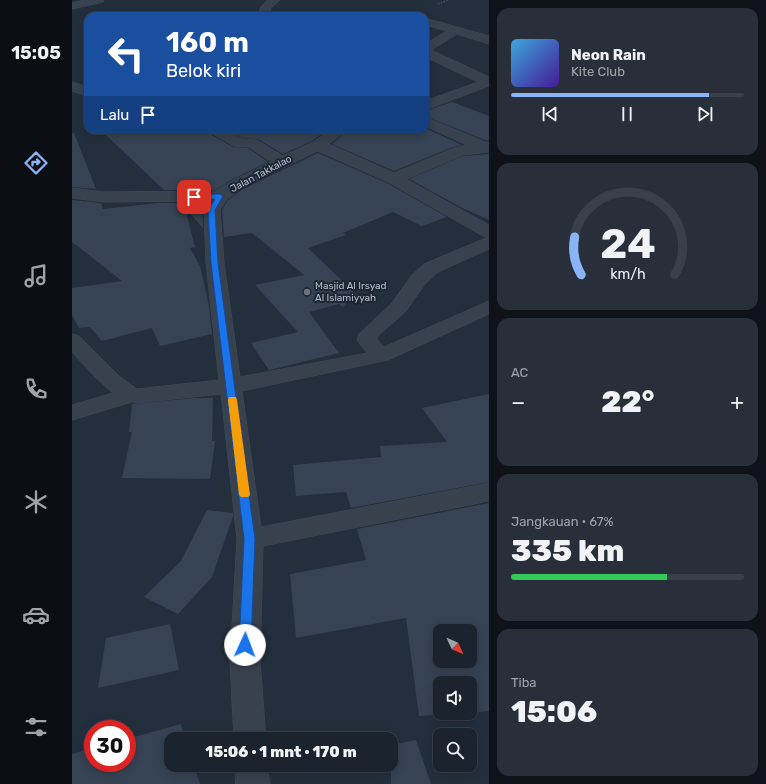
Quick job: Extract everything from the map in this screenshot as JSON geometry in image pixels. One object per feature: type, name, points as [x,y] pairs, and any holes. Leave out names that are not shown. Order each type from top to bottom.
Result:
[{"type":"street","points":[[72,6],[99,0]]},
{"type":"street","points":[[264,12],[266,8],[275,0]]},
{"type":"street","points":[[429,22],[489,40]]},
{"type":"street","points":[[429,47],[456,30]]},
{"type":"street","points":[[429,54],[489,82]]},
{"type":"street","points":[[429,104],[489,82]]},
{"type":"street","points":[[72,86],[84,90]]},
{"type":"street","points":[[429,123],[487,147]]},
{"type":"street","points":[[223,134],[238,143],[252,144],[282,162]]},
{"type":"street","name":"Jalan Takkalao","points":[[250,732],[245,661],[250,539],[214,263],[211,222],[212,210],[220,196],[236,185],[318,145],[334,134]]},
{"type":"street","points":[[318,145],[394,179],[489,232]]},
{"type":"street","points":[[394,179],[459,151],[487,147]]},
{"type":"street","points":[[72,193],[104,197],[220,196]]},
{"type":"street","points":[[381,356],[367,340],[367,337],[399,307],[418,280],[431,268],[489,242]]},
{"type":"street","points":[[72,413],[131,396],[231,386],[381,356],[489,307]]},
{"type":"street","points":[[72,340],[120,389],[131,396]]},
{"type":"street","points":[[250,539],[489,492]]},
{"type":"street","points":[[252,772],[253,784]]},
{"type":"building","points":[[452,102],[489,116],[489,140],[485,140],[429,118],[429,110]]},
{"type":"building","points":[[429,130],[462,145],[453,147],[394,171],[332,144],[343,134],[429,134]]},
{"type":"building","points":[[72,133],[74,133],[96,189],[72,187]]},
{"type":"building","points":[[210,134],[233,147],[248,148],[268,162],[229,181],[216,190],[164,190],[106,135]]},
{"type":"building","points":[[236,134],[322,134],[312,141],[283,154],[258,139],[242,138]]},
{"type":"building","points":[[318,153],[387,183],[447,217],[422,226],[393,212],[343,233],[346,235],[308,248],[360,298],[348,301],[343,307],[339,304],[309,312],[339,353],[269,370],[251,343],[298,332],[255,285],[304,275],[252,233],[224,237],[222,210],[228,200],[243,189]]},
{"type":"building","points":[[489,154],[489,220],[466,210],[409,179],[463,156]]},
{"type":"building","points":[[72,200],[101,203],[103,209],[158,203],[206,203],[202,210],[203,228],[185,208],[195,247],[190,248],[200,266],[209,306],[212,334],[160,346],[152,328],[102,341],[90,327],[79,328],[72,315],[72,288],[122,281],[72,242]]},
{"type":"building","points":[[489,394],[489,482],[351,508],[346,492],[296,496],[293,465],[381,457],[380,446],[447,442],[422,408]]},
{"type":"building","points":[[195,398],[213,398],[212,441],[215,441],[210,479],[122,478],[132,432],[129,432],[132,404]]},
{"type":"building","points":[[489,503],[489,711],[477,712],[477,676],[433,676],[433,715],[419,716],[406,618],[296,638],[290,574],[366,560],[357,529]]},
{"type":"building","points":[[207,510],[233,513],[233,516],[212,577],[178,614],[144,597],[181,561]]},
{"type":"building","points":[[170,624],[179,670],[98,688],[106,638]]},
{"type":"building","points":[[181,724],[183,732],[164,732],[164,772],[196,772],[200,784],[72,784],[72,754],[84,751],[84,772],[136,772],[136,736]]},
{"type":"building","points":[[416,740],[431,784],[391,784],[391,772],[398,772],[398,744]]},
{"type":"slow traffic","points":[[233,400],[244,495]]},
{"type":"place","name":"Masjid Al Irsyad Al Islamiyyah","points":[[307,292]]},
{"type":"route","points":[[194,197],[220,196],[212,210],[211,222],[214,263],[250,539],[245,645]]}]
